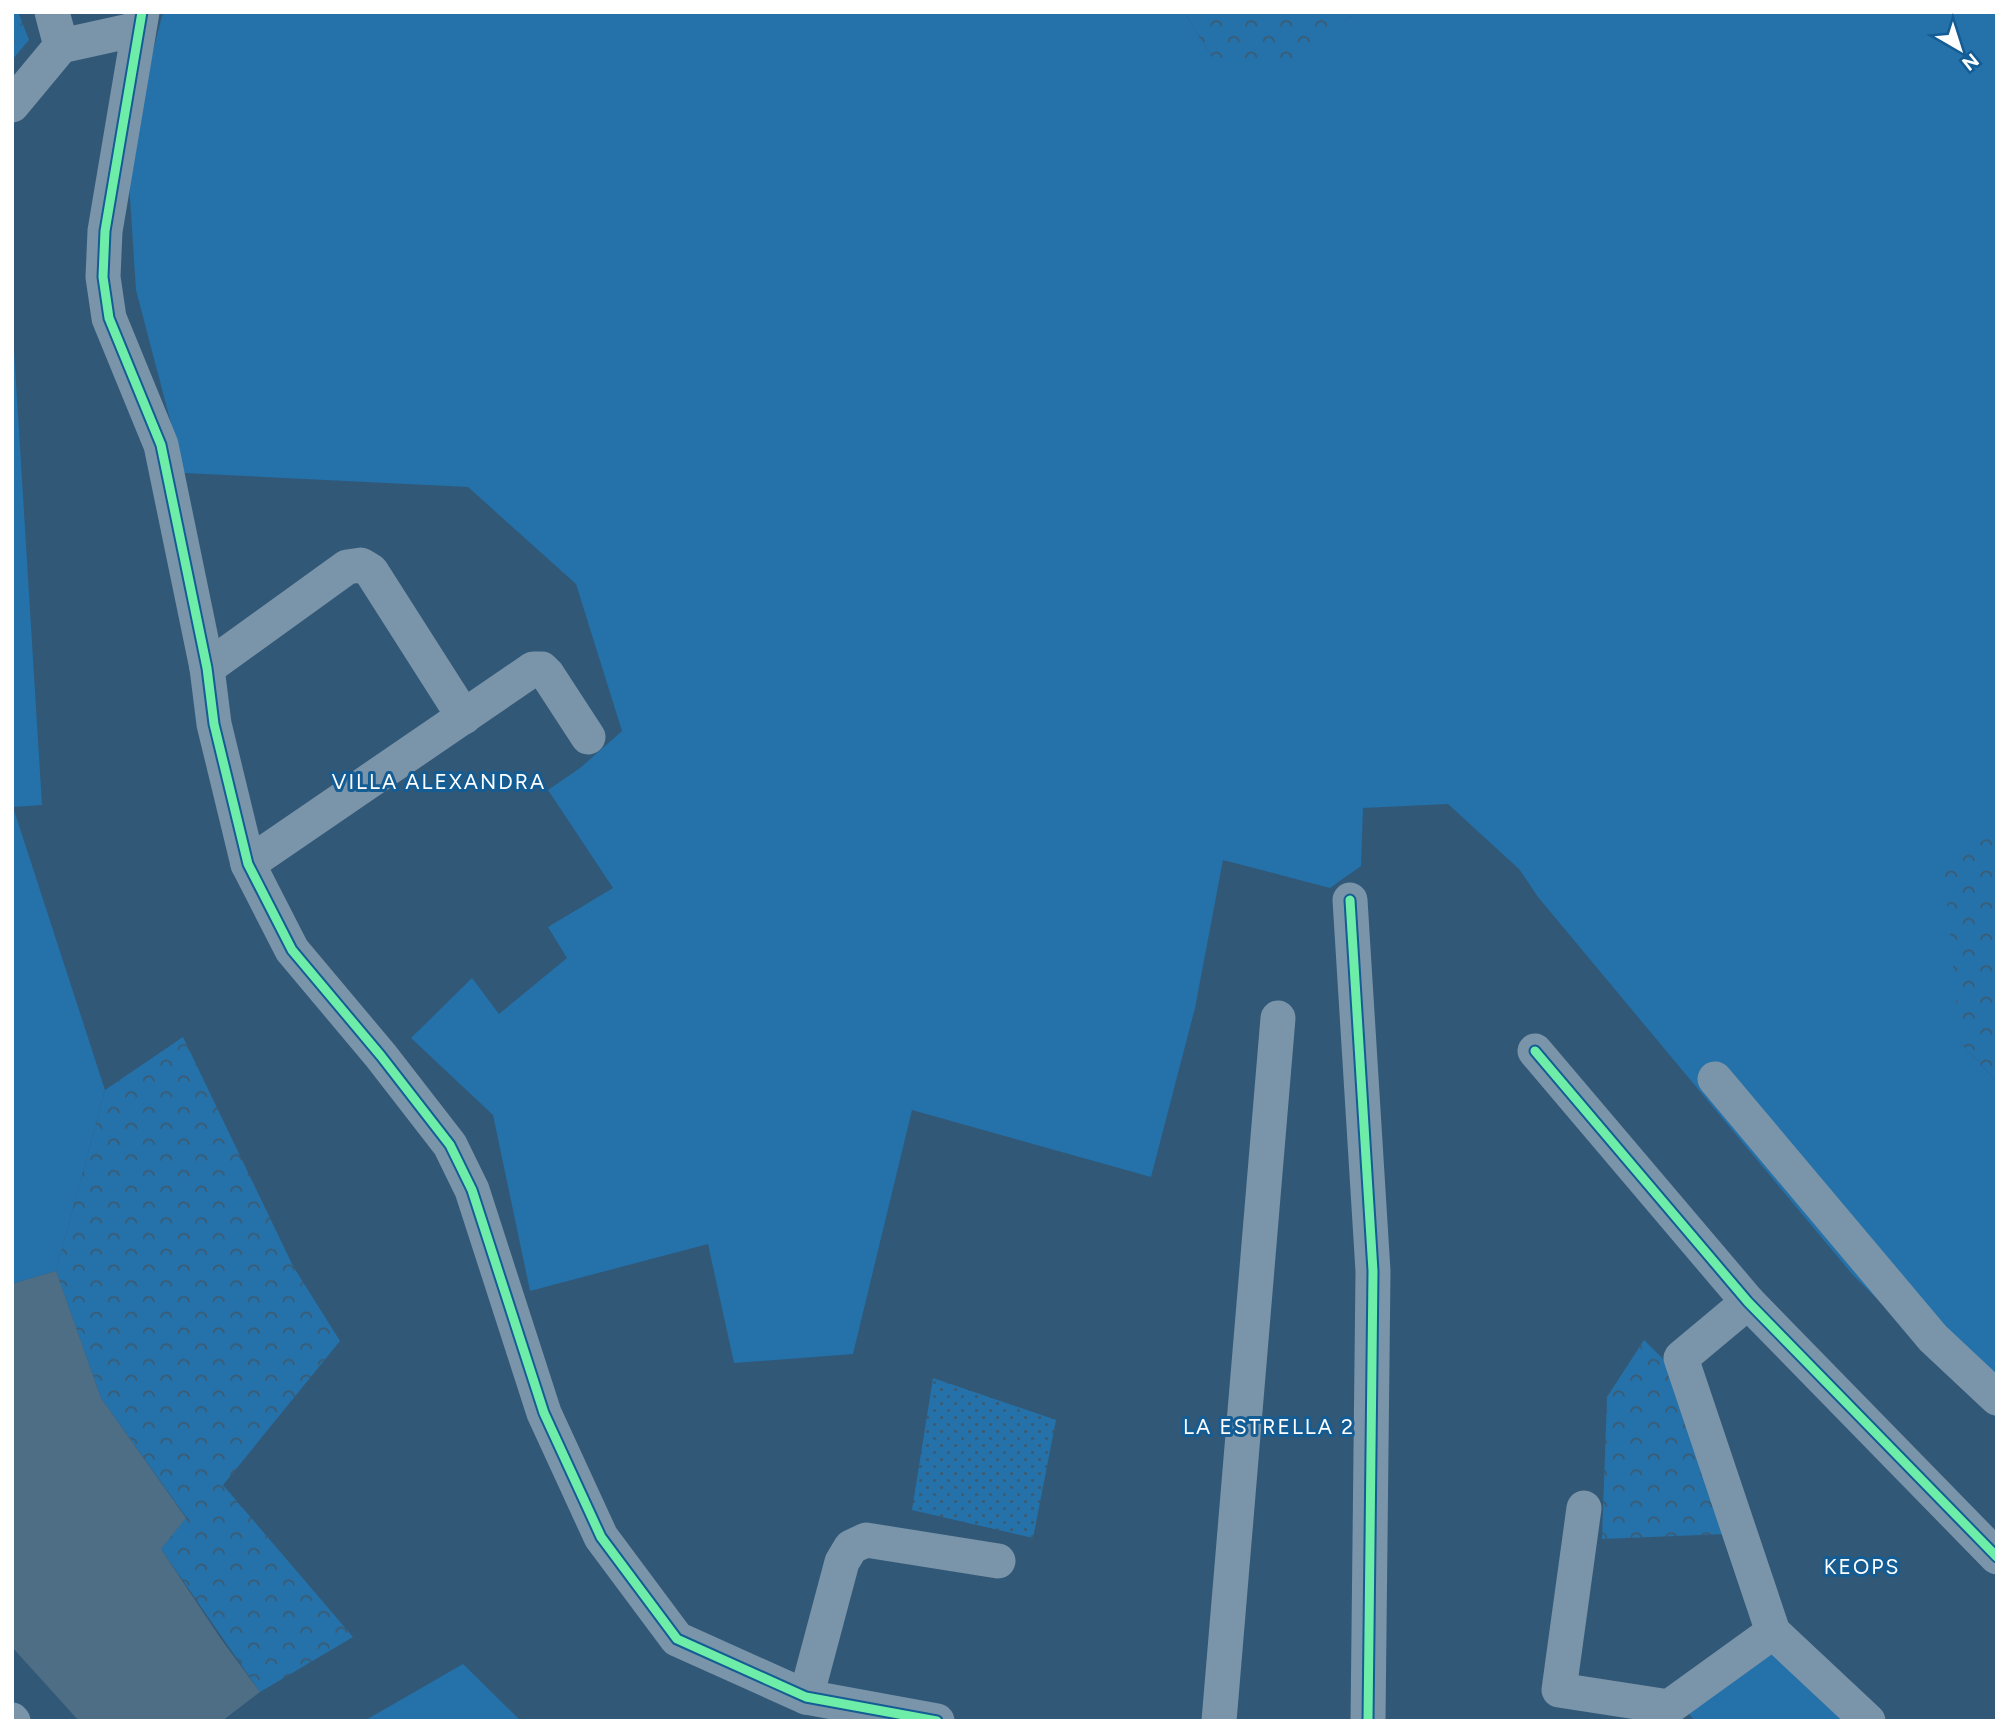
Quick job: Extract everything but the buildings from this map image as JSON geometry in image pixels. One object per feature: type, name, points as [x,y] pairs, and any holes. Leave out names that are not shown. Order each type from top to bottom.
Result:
[{"type":"street","points":[[52,12],[61,46]]},
{"type":"street","points":[[12,105],[61,46],[140,20],[105,231],[103,277],[109,318],[161,445],[207,668],[214,724],[248,864],[292,950],[381,1056],[450,1145],[472,1190],[544,1413],[601,1537],[677,1639],[806,1697],[937,1721]]},
{"type":"street","points":[[207,668],[347,567],[361,565],[371,571],[464,717]]},
{"type":"street","points":[[248,864],[533,669],[542,669],[588,737]]},
{"type":"street","points":[[1350,900],[1373,1271],[1368,1721]]},
{"type":"street","points":[[1219,1721],[1278,1018]]},
{"type":"street","points":[[1535,1051],[1748,1302],[1997,1557]]},
{"type":"street","points":[[1715,1079],[1933,1338],[1997,1398]]},
{"type":"street","points":[[1748,1302],[1681,1357],[1773,1632],[1868,1721]]},
{"type":"street","points":[[1584,1508],[1559,1690],[1673,1714],[1773,1632]]},
{"type":"street","points":[[806,1697],[842,1562],[851,1547],[866,1540],[998,1561]]},
{"type":"green space","points":[[12,12],[18,12],[29,40],[12,60]]},
{"type":"green space","points":[[163,12],[1184,12],[1214,60],[1290,59],[1357,12],[1997,12],[1997,848],[1960,1042],[1997,1082],[1997,1419],[1852,1274],[1538,897],[1519,869],[1448,804],[1363,808],[1361,866],[1330,888],[1223,860],[1195,1008],[1151,1177],[912,1110],[853,1354],[734,1363],[708,1244],[530,1291],[493,1115],[411,1038],[472,978],[499,1014],[567,958],[548,927],[613,888],[548,790],[580,768],[622,731],[576,584],[468,487],[184,473],[136,290],[127,152]]},
{"type":"green space","points":[[1184,12],[1357,12],[1290,60],[1214,60]]},
{"type":"green space","points":[[12,317],[42,805],[13,807],[105,1090],[56,1271],[12,1284]]},
{"type":"green space","points":[[1997,834],[1997,1082],[1960,1042],[1943,859]]},
{"type":"green space","points":[[183,1037],[293,1266],[340,1341],[223,1485],[353,1637],[260,1692],[161,1549],[186,1517],[101,1398],[56,1271],[105,1090]]},
{"type":"green space","points":[[1644,1340],[1673,1369],[1726,1534],[1602,1539],[1607,1397]]},
{"type":"green space","points":[[933,1378],[1056,1420],[1033,1538],[912,1510]]},
{"type":"green space","points":[[1769,1649],[1848,1721],[1695,1721],[1688,1713]]},
{"type":"green space","points":[[463,1664],[521,1721],[364,1721]]},
{"type":"cycle path","points":[[142,12],[105,231],[103,277],[109,318],[161,445],[207,668],[214,724],[248,864],[292,950],[381,1056],[450,1145],[472,1190],[544,1413],[601,1537],[677,1639],[806,1697],[937,1721]]},
{"type":"cycle path","points":[[1350,900],[1373,1271],[1368,1721]]},
{"type":"cycle path","points":[[1535,1051],[1748,1302],[1997,1557]]},
{"type":"district","name":"VILLA ALEXANDRA","points":[[439,782]]},
{"type":"district","name":"LA ESTRELLA 2","points":[[1269,1427]]},
{"type":"district","name":"KEOPS","points":[[1862,1567]]}]
